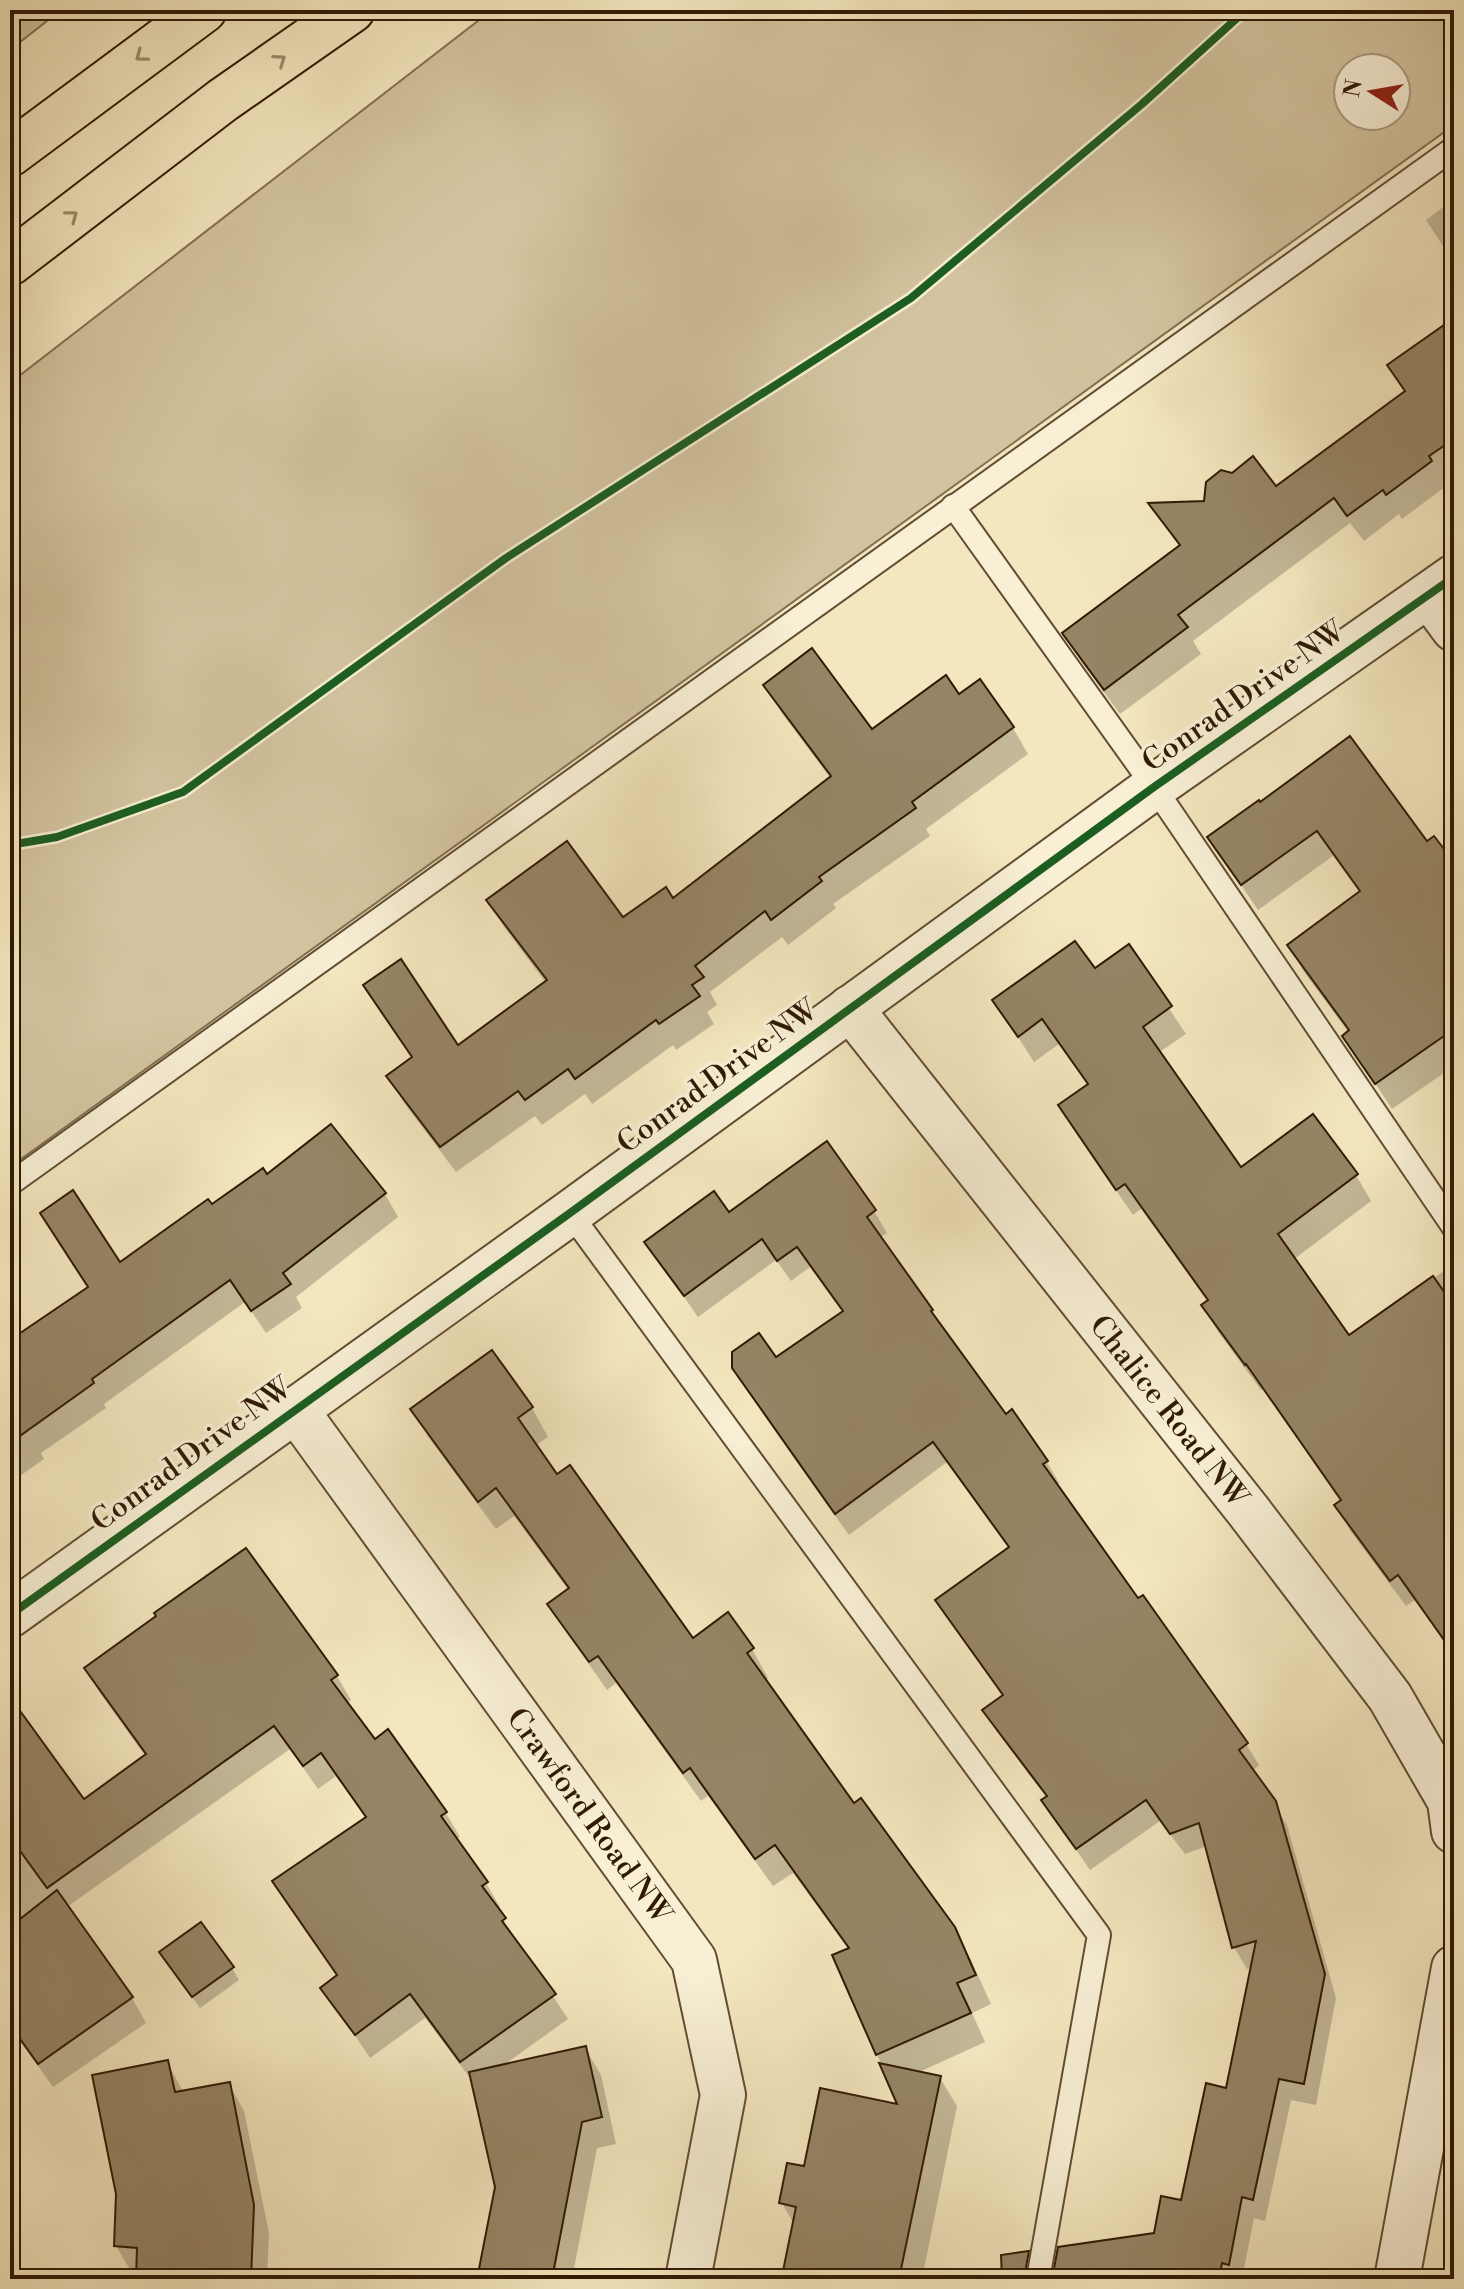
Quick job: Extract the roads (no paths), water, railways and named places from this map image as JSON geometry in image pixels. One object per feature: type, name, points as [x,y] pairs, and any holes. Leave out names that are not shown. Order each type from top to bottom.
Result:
[{"type":"main road","points":[[10,154],[204,10]]},
{"type":"main road","points":[[10,263],[223,100],[352,10]]},
{"type":"street","name":"Conrad Drive NW","points":[[10,1615],[570,1213],[1154,787],[1442,586]]},
{"type":"street","points":[[1442,586],[1454,629]]},
{"type":"street","name":"Chalice Road NW","points":[[850,1008],[1250,1513],[1390,1697],[1450,1801],[1454,1831]]},
{"type":"street","name":"Crawford Road NW","points":[[295,1409],[694,1960],[723,2095],[688,2279]]},
{"type":"street","points":[[1397,2279],[1454,1968]]},
{"type":"lane","points":[[10,1184],[1454,148]]},
{"type":"lane","points":[[953,506],[1154,787],[1454,1228]]},
{"type":"lane","points":[[570,1213],[1099,1935],[1038,2279]]}]
